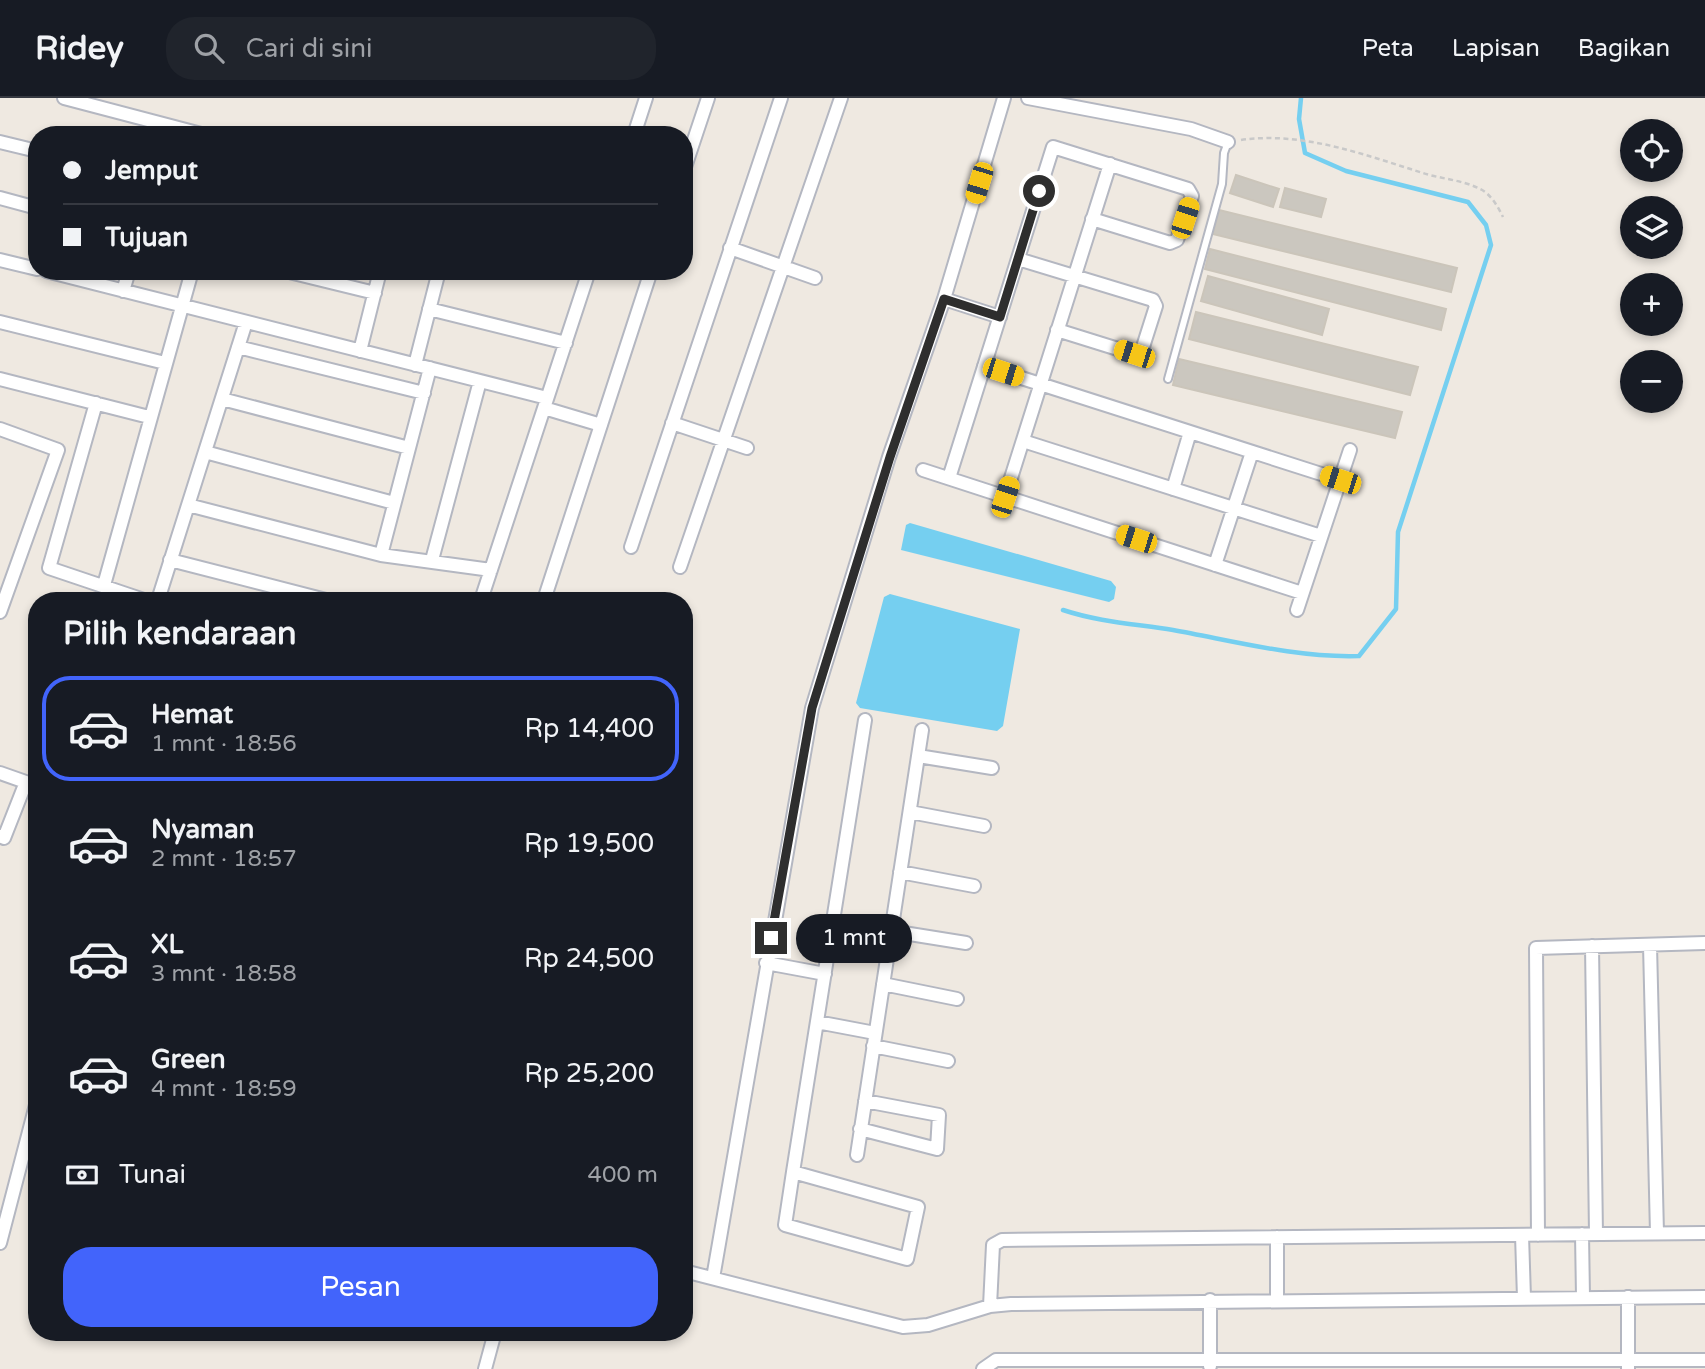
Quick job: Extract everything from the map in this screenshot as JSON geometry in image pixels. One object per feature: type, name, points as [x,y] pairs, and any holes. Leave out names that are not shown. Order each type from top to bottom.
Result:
[{"type":"street","points":[[64,98],[153,126]]},
{"type":"street","points":[[637,126],[646,98]]},
{"type":"street","points":[[693,143],[708,98]]},
{"type":"street","points":[[631,547],[780,98]]},
{"type":"street","points":[[680,567],[841,98]]},
{"type":"street","points":[[713,1278],[812,708],[890,457],[944,299],[1004,98]]},
{"type":"street","points":[[1028,98],[1191,128],[1228,142]]},
{"type":"street","points":[[0,142],[28,149]]},
{"type":"street","points":[[949,478],[1054,147],[1188,189],[1192,196],[1177,240],[1170,243],[1092,219]]},
{"type":"street","points":[[1005,497],[1110,164]]},
{"type":"street","points":[[0,198],[28,206]]},
{"type":"street","points":[[730,248],[815,278]]},
{"type":"street","points":[[1018,259],[1153,300],[1156,306],[1142,351],[1134,354],[1057,330]]},
{"type":"street","points":[[0,260],[28,267]]},
{"type":"street","points":[[81,280],[480,382],[546,403],[601,425]]},
{"type":"street","points":[[123,291],[126,280]]},
{"type":"street","points":[[104,585],[149,417],[190,280]]},
{"type":"street","points":[[322,280],[375,293]]},
{"type":"street","points":[[360,351],[378,280]]},
{"type":"street","points":[[415,365],[437,280]]},
{"type":"street","points":[[484,592],[586,280]]},
{"type":"street","points":[[547,592],[648,280]]},
{"type":"street","points":[[944,299],[1000,317]]},
{"type":"street","points":[[429,309],[566,343]]},
{"type":"street","points":[[0,322],[165,363]]},
{"type":"street","points":[[160,592],[246,322]]},
{"type":"street","points":[[238,347],[424,393]]},
{"type":"street","points":[[984,366],[1340,480]]},
{"type":"street","points":[[381,555],[430,369]]},
{"type":"street","points":[[0,379],[149,417]]},
{"type":"street","points":[[432,560],[480,382]]},
{"type":"street","points":[[222,399],[409,448]]},
{"type":"street","points":[[96,403],[49,568],[123,592]]},
{"type":"street","points":[[672,423],[747,448]]},
{"type":"street","points":[[0,612],[5,584],[58,450],[1,432]]},
{"type":"street","points":[[1173,489],[1190,432]]},
{"type":"street","points":[[1023,441],[1321,536]]},
{"type":"street","points":[[1297,610],[1350,450]]},
{"type":"street","points":[[1215,565],[1252,452]]},
{"type":"street","points":[[205,453],[394,503]]},
{"type":"street","points":[[923,470],[1302,593]]},
{"type":"street","points":[[188,505],[381,555],[491,570]]},
{"type":"street","points":[[170,560],[295,592]]},
{"type":"street","points":[[793,1172],[918,1207],[908,1259],[785,1226],[793,1172],[865,720]]},
{"type":"street","points":[[857,1155],[922,730]]},
{"type":"street","points":[[918,756],[992,768]]},
{"type":"street","points":[[0,773],[28,783]]},
{"type":"street","points":[[0,836],[4,838],[28,792]]},
{"type":"street","points":[[910,812],[984,826]]},
{"type":"street","points":[[900,872],[974,886]]},
{"type":"street","points":[[832,930],[966,943]]},
{"type":"street","points":[[1538,1235],[1536,948],[1705,943]]},
{"type":"street","points":[[1650,945],[1657,1233]]},
{"type":"street","points":[[1592,946],[1597,1234]]},
{"type":"street","points":[[766,963],[825,974]]},
{"type":"street","points":[[883,984],[957,999]]},
{"type":"street","points":[[817,1022],[948,1061]]},
{"type":"street","points":[[860,1129],[937,1149],[939,1115],[865,1101]]},
{"type":"street","points":[[0,1243],[28,1136]]},
{"type":"street","points":[[990,1306],[990,1255],[993,1245],[1002,1240],[1705,1233]]},
{"type":"street","points":[[1582,1234],[1583,1297]]},
{"type":"street","points":[[1522,1235],[1524,1298]]},
{"type":"street","points":[[1277,1237],[1277,1299]]},
{"type":"street","points":[[693,1273],[903,1327],[928,1325],[990,1306],[1277,1299],[1705,1297]]},
{"type":"street","points":[[1628,1297],[1628,1364]]},
{"type":"street","points":[[1210,1300],[1210,1365]]},
{"type":"street","points":[[485,1369],[493,1341]]},
{"type":"street","points":[[983,1369],[996,1360],[1210,1365],[1628,1364],[1705,1360]]},
{"type":"lane","points":[[1168,379],[1222,184],[1223,153],[1228,142]]},
{"type":"path","points":[[1228,142],[1257,137],[1339,146],[1480,189],[1497,205],[1503,217]]},
{"type":"water","points":[[910,523],[1111,581],[1116,587],[1114,599],[1109,602],[901,550],[906,525]]},
{"type":"water","points":[[890,594],[1020,629],[1003,726],[997,731],[860,708],[856,703],[884,597]]},
{"type":"building","points":[[1236,175],[1279,189],[1273,207],[1230,193]]},
{"type":"building","points":[[1285,188],[1326,199],[1321,217],[1280,207]]},
{"type":"building","points":[[1219,210],[1457,268],[1451,292],[1213,234]]},
{"type":"building","points":[[1210,249],[1446,309],[1441,330],[1205,269]]},
{"type":"building","points":[[1208,276],[1329,309],[1322,335],[1201,301]]},
{"type":"building","points":[[1196,312],[1418,367],[1410,395],[1189,339]]},
{"type":"building","points":[[1179,359],[1402,412],[1395,438],[1173,385]]},
{"type":"waterway","points":[[1063,610],[1104,620],[1289,652],[1359,656],[1396,609],[1398,532],[1491,245],[1486,225],[1468,202],[1346,171],[1305,153],[1299,119],[1301,98]]},
{"type":"route","points":[[771,938],[812,708],[890,457],[944,299],[1000,317],[1039,191]]}]
